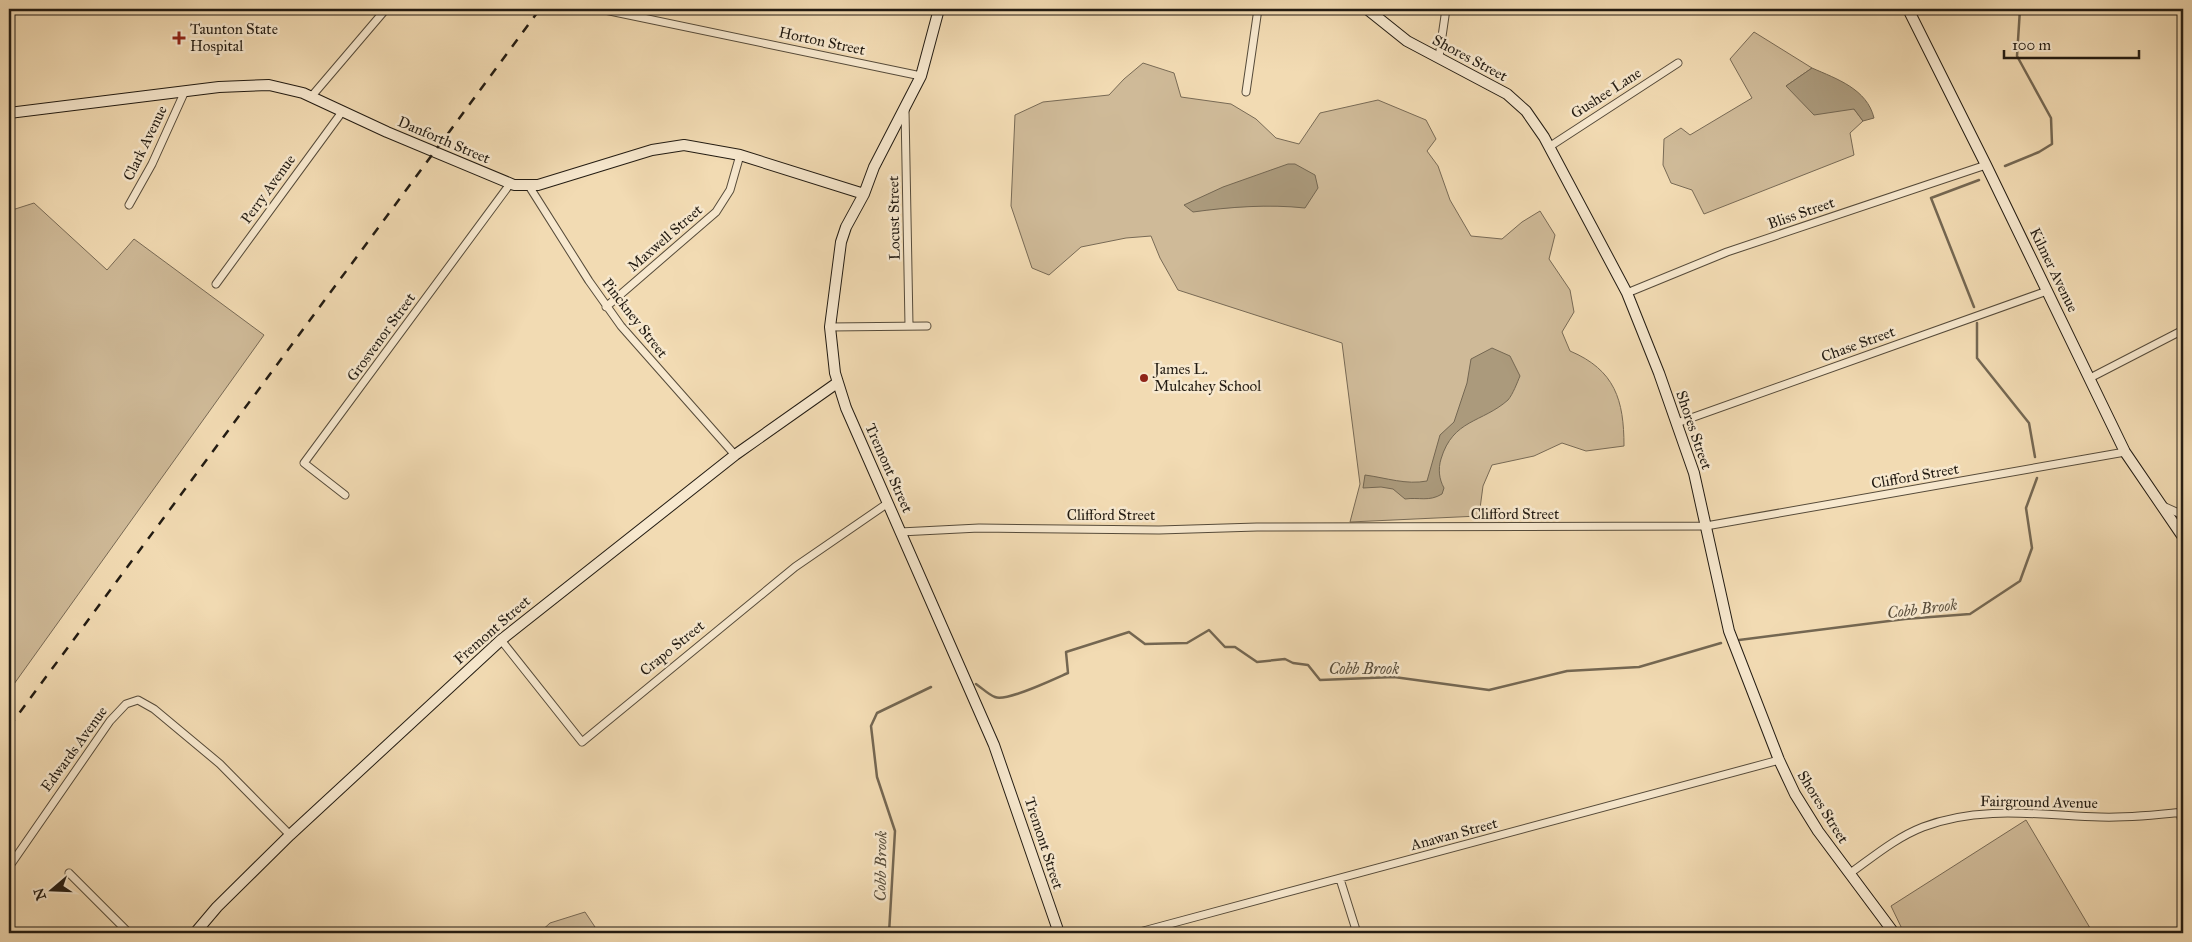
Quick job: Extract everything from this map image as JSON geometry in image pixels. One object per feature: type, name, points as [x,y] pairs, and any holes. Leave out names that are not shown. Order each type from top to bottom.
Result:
[{"type":"street","points":[[311,97],[386,9]]},
{"type":"street","name":"Horton Street","points":[[600,9],[921,76]]},
{"type":"street","name":"Tremont Street","points":[[939,9],[921,76],[906,110],[874,168],[864,194],[846,227],[841,242],[830,327],[833,363],[837,383],[846,408],[994,745],[1059,933]]},
{"type":"street","points":[[1246,92],[1258,9]]},
{"type":"street","name":"Shores Street","points":[[1367,9],[1399,36],[1496,87],[1512,99],[1532,120],[1548,147],[1627,293],[1677,423],[1691,464],[1729,631],[1779,760],[1806,812],[1849,874],[1894,933]]},
{"type":"street","points":[[1439,57],[1446,9]]},
{"type":"street","name":"Kilmer Avenue","points":[[1908,9],[2125,452],[2183,537]]},
{"type":"street","name":"Gushee Lane","points":[[1548,147],[1678,63]]},
{"type":"street","name":"Danforth Street","points":[[9,113],[231,86],[269,85],[311,97],[510,184],[529,186],[551,182],[668,146],[699,146],[740,155],[864,194]]},
{"type":"street","name":"Clark Avenue","points":[[129,205],[152,164],[185,91]]},
{"type":"street","name":"Locust Street","points":[[906,110],[909,325]]},
{"type":"street","name":"Perry Avenue","points":[[216,284],[342,112]]},
{"type":"street","name":"Maxwell Street","points":[[606,307],[716,212],[730,190],[740,155]]},
{"type":"street","name":"Bliss Street","points":[[1627,293],[1727,252],[1986,165]]},
{"type":"street","name":"Grosvenor Street","points":[[345,495],[304,463],[510,184]]},
{"type":"street","name":"Pinckney Street","points":[[529,186],[606,307],[642,352],[735,455]]},
{"type":"street","name":"Chase Street","points":[[1677,423],[2047,291]]},
{"type":"street","points":[[830,327],[928,326]]},
{"type":"street","points":[[2090,378],[2183,330]]},
{"type":"street","name":"Fremont Street","points":[[195,933],[218,907],[290,835],[501,640],[735,455],[837,383]]},
{"type":"street","name":"Clifford Street","points":[[900,532],[979,528],[1159,530],[1257,527],[1706,526],[2125,452]]},
{"type":"street","name":"Crapo Street","points":[[501,640],[582,742],[795,567],[888,503]]},
{"type":"street","points":[[2160,505],[2183,514]]},
{"type":"street","name":"Edwards Avenue","points":[[9,866],[110,721],[126,704],[138,700],[154,708],[220,764],[290,835]]},
{"type":"street","name":"Anawan Street","points":[[1136,933],[1779,760]]},
{"type":"street","points":[[2182,812],[2183,827]]},
{"type":"street","name":"Fairground Avenue","points":[[1849,874],[1907,834],[1933,823],[1960,816],[1997,813],[2114,817],[2182,812]]},
{"type":"street","points":[[69,873],[129,933]]},
{"type":"street","points":[[1340,879],[1357,933]]},
{"type":"shaded area","points":[[1754,32],[1812,68],[1786,86],[1854,109],[1863,121],[1850,133],[1854,155],[1704,214],[1692,190],[1671,183],[1663,165],[1664,139],[1681,128],[1690,135],[1752,98],[1730,59]]},
{"type":"shaded area","points":[[1143,63],[1174,73],[1181,97],[1231,104],[1256,119],[1276,138],[1299,144],[1320,113],[1378,100],[1426,120],[1436,139],[1427,151],[1438,166],[1450,200],[1471,236],[1502,239],[1522,222],[1540,211],[1555,235],[1549,259],[1570,290],[1574,312],[1562,332],[1570,351],[1597,367],[1614,388],[1622,414],[1624,446],[1586,451],[1562,443],[1534,456],[1492,465],[1483,486],[1479,516],[1350,522],[1360,484],[1342,343],[1178,290],[1160,258],[1151,236],[1126,238],[1081,247],[1049,275],[1032,268],[1011,206],[1015,115],[1043,102],[1109,95]]},
{"type":"shaded area","points":[[1812,68],[1841,81],[1858,92],[1870,108],[1874,118],[1863,121],[1854,109],[1814,115],[1786,86]]},
{"type":"shaded area","points":[[1288,164],[1295,164],[1315,175],[1318,188],[1305,208],[1249,207],[1193,212],[1184,205],[1223,187]]},
{"type":"shaded area","points":[[34,203],[107,270],[134,239],[264,335],[9,691],[9,211]]},
{"type":"shaded area","points":[[1492,348],[1510,356],[1520,376],[1508,400],[1469,423],[1453,436],[1446,446],[1440,466],[1440,478],[1444,488],[1442,494],[1428,499],[1405,499],[1393,489],[1381,487],[1363,488],[1365,475],[1404,482],[1427,481],[1440,435],[1454,422],[1467,383],[1471,359]]},
{"type":"shaded area","points":[[2026,820],[2093,933],[1904,933],[1891,906]]},
{"type":"shaded area","points":[[585,912],[599,933],[539,933],[550,923]]},
{"type":"waterway","name":"Cobb Brook","points":[[2005,166],[2039,152],[2052,144],[2051,118],[2017,56],[2020,9]]},
{"type":"waterway","name":"Cobb Brook","points":[[1974,307],[1931,198],[1979,180]]},
{"type":"waterway","name":"Cobb Brook","points":[[1977,323],[1977,358],[2029,423],[2035,457]]},
{"type":"waterway","name":"Cobb Brook","points":[[1739,640],[1905,619],[1970,614],[2020,581],[2032,548],[2026,508],[2037,478]]},
{"type":"waterway","name":"Cobb Brook","points":[[976,684],[995,697],[1001,698],[1020,693],[1068,673],[1066,652],[1129,632],[1145,644],[1187,643],[1209,630],[1225,647],[1235,647],[1257,662],[1285,659],[1293,663],[1308,665],[1320,680],[1394,677],[1489,690],[1567,671],[1639,667],[1721,643]]},
{"type":"waterway","name":"Cobb Brook","points":[[889,933],[895,831],[877,777],[871,726],[877,713],[931,687]]},
{"type":"railway","points":[[9,727],[540,9]]},
{"type":"place","name":"Taunton State Hospital","points":[[179,38]]},
{"type":"place","name":"James L. Mulcahey School","points":[[1144,378]]}]
